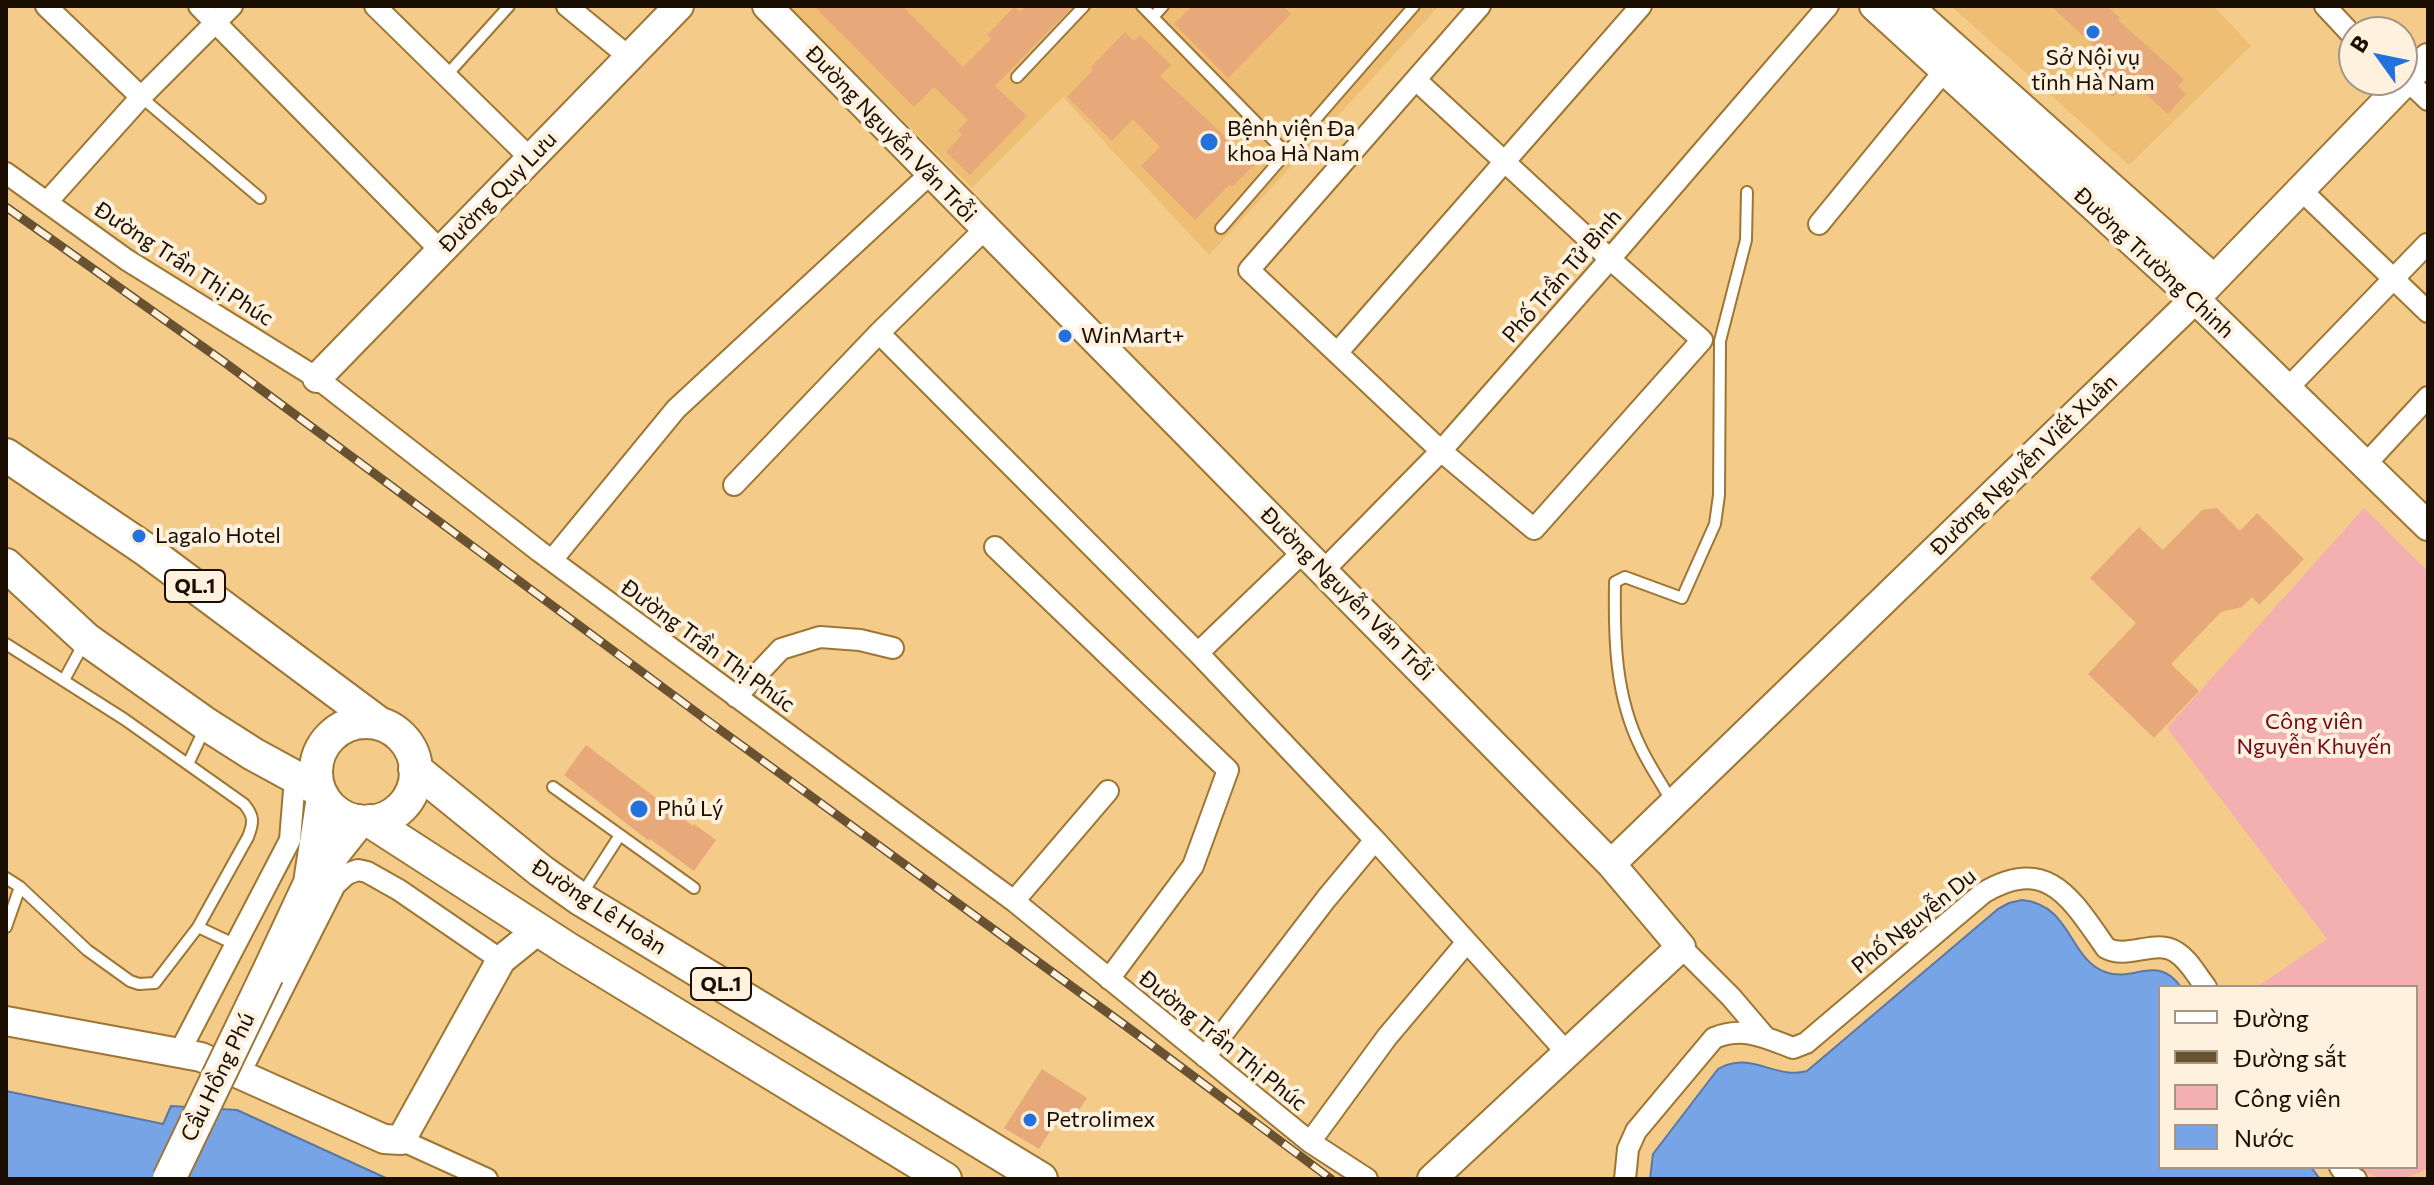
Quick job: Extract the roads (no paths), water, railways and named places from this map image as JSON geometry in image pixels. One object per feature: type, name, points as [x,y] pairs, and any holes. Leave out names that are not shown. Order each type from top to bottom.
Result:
[{"type":"main road","name":"QL.1","points":[[6,455],[145,549],[380,724]]},
{"type":"main road","points":[[6,565],[86,639],[206,724],[312,788],[343,816],[365,821],[385,818],[398,810],[408,798],[414,784],[415,769],[405,741],[394,730],[365,722],[335,732],[324,744],[312,788],[310,883]]},
{"type":"main road","name":"Đường Lê Hoàn","points":[[415,769],[541,871],[587,902],[993,1167],[1041,1179]]},
{"type":"main road","name":"QL.1","points":[[365,821],[945,1179]]},
{"type":"main road","points":[[310,883],[365,821]]},
{"type":"main road","name":"Cầu Hồng Phú","points":[[169,1179],[310,883]]},
{"type":"main road","points":[[568,949],[587,902]]},
{"type":"street","points":[[46,6],[141,97]]},
{"type":"street","points":[[199,6],[441,251]]},
{"type":"street","points":[[47,202],[141,97],[232,6]]},
{"type":"street","points":[[375,6],[531,159]]},
{"type":"street","points":[[567,6],[629,57]]},
{"type":"street","name":"Đường Quy Lưu","points":[[317,378],[679,6]]},
{"type":"street","name":"Đường Nguyễn Văn Trỗi","points":[[767,6],[1611,864],[1681,947]]},
{"type":"street","points":[[1416,80],[1610,259],[1711,341],[1534,529],[1441,451],[1249,270],[1480,6]]},
{"type":"street","points":[[1337,353],[1641,6]]},
{"type":"street","name":"Phố Trần Tử Bình","points":[[1198,653],[1314,560],[1441,451],[1828,6]]},
{"type":"street","name":"Đường Trường Chinh","points":[[1874,6],[1952,61],[2205,289],[2287,389],[2428,526]]},
{"type":"street","name":"Đường Trường Chinh","points":[[1908,6],[1952,61]]},
{"type":"street","points":[[1819,224],[1952,61]]},
{"type":"street","name":"Đường Nguyễn Viết Xuân","points":[[1611,864],[2205,289],[2388,96]]},
{"type":"street","name":"Đường Trần Thị Phúc","points":[[6,173],[127,260],[317,378],[552,560],[1014,901],[1310,1142],[1367,1179]]},
{"type":"street","points":[[552,560],[676,409],[930,174]]},
{"type":"street","points":[[2301,190],[2428,312]]},
{"type":"street","points":[[734,485],[879,333],[985,229]]},
{"type":"street","points":[[2287,389],[2427,244]]},
{"type":"street","points":[[879,333],[1198,653],[1375,840],[1568,1054]]},
{"type":"street","points":[[2365,465],[2428,397]]},
{"type":"street","points":[[995,547],[1228,770],[1193,866],[1109,979]]},
{"type":"street","points":[[6,588],[86,639]]},
{"type":"street","points":[[736,697],[781,649],[820,637],[860,640],[893,648]]},
{"type":"street","points":[[179,1053],[290,840],[312,788]]},
{"type":"street","points":[[1014,901],[1108,791]]},
{"type":"street","points":[[1205,1057],[1375,840]]},
{"type":"street","points":[[240,1073],[335,885],[347,874],[358,870],[367,872],[501,960]]},
{"type":"street","name":"Phố Nguyễn Du","points":[[1625,1179],[1628,1149],[1636,1131],[1714,1038],[1730,1032],[1748,1032],[1793,1048],[1806,1043],[1983,893],[2000,883],[2020,878],[2040,880],[2058,888],[2073,901],[2106,948],[2114,952],[2161,947],[2174,949],[2204,985]]},
{"type":"street","points":[[401,1140],[501,960],[538,930]]},
{"type":"street","points":[[1310,1142],[1387,1037],[1467,942]]},
{"type":"street","points":[[1432,1179],[1681,947],[1731,997],[1766,1038]]},
{"type":"street","points":[[6,1021],[201,1057],[384,1139],[401,1140],[487,1179]]},
{"type":"lane","points":[[446,76],[509,6]]},
{"type":"lane","points":[[1017,77],[1084,6]]},
{"type":"lane","points":[[1142,6],[1285,152]]},
{"type":"lane","points":[[1153,17],[1163,6]]},
{"type":"lane","points":[[1221,228],[1414,6]]},
{"type":"lane","points":[[141,97],[260,198]]},
{"type":"lane","points":[[1673,804],[1640,747],[1621,693],[1614,636],[1615,582],[1625,577],[1682,598],[1715,524],[1719,495],[1711,341],[1746,240],[1747,192]]},
{"type":"lane","points":[[64,680],[86,639]]},
{"type":"lane","points":[[6,644],[64,680],[244,804],[252,814],[253,823],[198,927],[155,983],[130,981],[87,950],[20,887],[6,878]]},
{"type":"lane","points":[[188,764],[206,724]]},
{"type":"lane","points":[[553,787],[694,888]]},
{"type":"lane","points":[[587,902],[620,835]]},
{"type":"lane","points":[[6,927],[20,887]]},
{"type":"lane","points":[[198,927],[234,944]]},
{"type":"water","points":[[2022,900],[2051,911],[2083,956],[2105,972],[2126,974],[2154,970],[2172,977],[2179,985],[2158,985],[2158,1169],[2312,1169],[2320,1179],[1650,1179],[1653,1154],[1718,1069],[1741,1063],[1784,1072],[1807,1071],[1998,909]]},
{"type":"water","points":[[6,1091],[163,1124],[171,1106],[237,1110],[388,1179],[6,1179]]},
{"type":"railway","points":[[6,207],[224,362],[1331,1179]]},
{"type":"place","name":"Sở Nội vụ tỉnh Hà Nam","points":[[2093,32]]},
{"type":"place","name":"Bệnh viện Đa khoa Hà Nam","points":[[1209,142]]},
{"type":"place","name":"WinMart+","points":[[1065,336]]},
{"type":"place","name":"Lagalo Hotel","points":[[139,536]]},
{"type":"place","name":"Phủ Lý","points":[[639,809]]},
{"type":"place","name":"Petrolimex","points":[[1030,1120]]},
{"type":"park label","name":"Công viên Nguyễn Khuyến","points":[[2314,734]]}]
